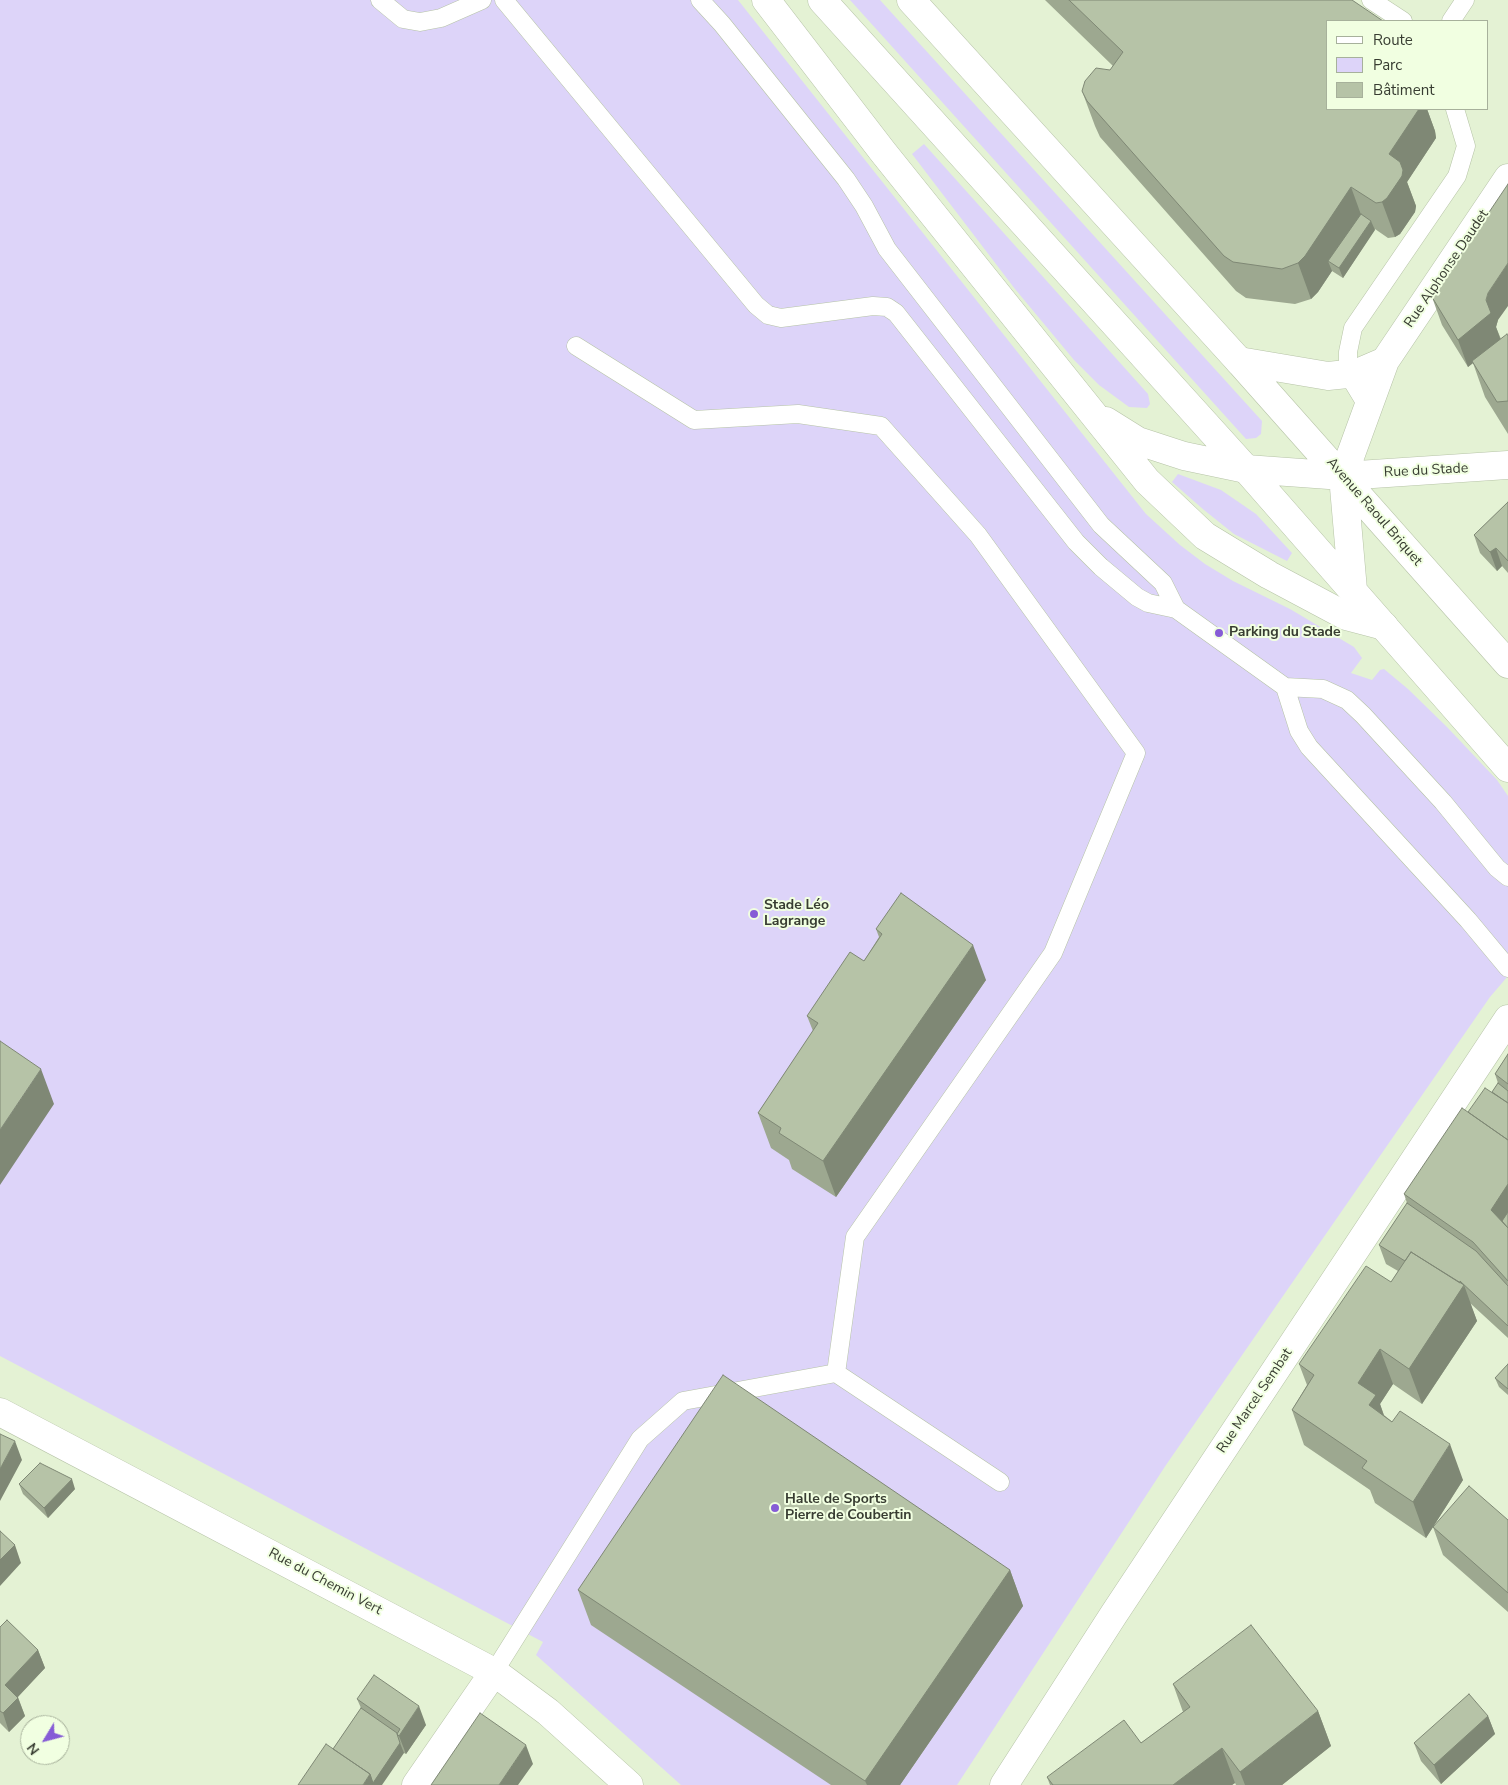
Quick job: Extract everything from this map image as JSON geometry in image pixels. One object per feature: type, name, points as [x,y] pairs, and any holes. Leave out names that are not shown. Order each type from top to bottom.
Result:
[{"type":"main road","points":[[822,0],[1246,469],[1508,768]]},
{"type":"main road","name":"Avenue Raoul Briquet","points":[[911,0],[1343,476],[1508,664]]},
{"type":"main road","points":[[766,1],[1088,410],[1147,481],[1205,536],[1269,575],[1346,616],[1384,626]]},
{"type":"main road","name":"Rue Alphonse Daudet","points":[[1343,476],[1385,361],[1508,178]]},
{"type":"main road","points":[[1239,361],[1328,376],[1357,373],[1385,361]]},
{"type":"main road","name":"Rue du Stade","points":[[1088,410],[1138,441],[1184,456],[1246,469],[1343,476],[1508,465]]},
{"type":"main road","points":[[1343,476],[1353,590]]},
{"type":"main road","name":"Rue Marcel Sembat","points":[[1004,1785],[1114,1614],[1508,1019]]},
{"type":"main road","name":"Rue du Chemin Vert","points":[[0,1412],[494,1672],[548,1712],[629,1785]]},
{"type":"main road","points":[[416,1785],[494,1672]]},
{"type":"lane","points":[[380,0],[403,19],[420,22],[441,18],[482,0]]},
{"type":"lane","points":[[504,0],[756,305],[768,315],[781,318],[873,306],[887,307],[896,313],[1076,542],[1101,567],[1137,597],[1148,603],[1176,609],[1284,687],[1323,689],[1347,700],[1364,715],[1443,802],[1497,868],[1508,877]]},
{"type":"lane","points":[[700,0],[722,24],[846,179],[864,206],[887,249],[1101,525],[1158,578],[1176,609]]},
{"type":"lane","points":[[1371,0],[1401,20]]},
{"type":"lane","points":[[1452,20],[1465,0]]},
{"type":"lane","points":[[1368,408],[1348,374],[1348,352],[1353,328],[1457,176],[1466,146],[1455,110]]},
{"type":"lane","points":[[576,346],[694,420],[798,414],[881,426],[978,534],[1136,753],[1053,952],[855,1237],[836,1373]]},
{"type":"lane","points":[[1284,687],[1299,731],[1309,747],[1468,920],[1508,968]]},
{"type":"lane","points":[[494,1672],[640,1440],[683,1401],[836,1373],[1000,1482]]},
{"type":"green space","name":"Stade Léo Lagrange","points":[[0,0],[738,0],[1146,514],[1180,545],[1205,564],[1233,581],[1290,609],[1354,647],[1362,658],[1351,673],[1372,680],[1380,670],[1384,669],[1408,689],[1447,727],[1497,780],[1508,796],[1508,976],[1490,997],[1166,1465],[957,1785],[681,1785],[536,1655],[543,1642],[0,1356]]},
{"type":"green space","points":[[850,0],[880,0],[1262,421],[1261,434],[1256,438],[1246,439]]},
{"type":"green space","points":[[924,144],[1148,394],[1150,404],[1147,408],[1129,407],[1099,385],[1074,360],[1015,289],[912,154]]},
{"type":"green space","points":[[1178,474],[1221,490],[1256,514],[1292,553],[1287,561],[1234,534],[1172,482]]},
{"type":"building","points":[[1069,0],[1352,0],[1382,20],[1326,20],[1326,110],[1418,110],[1389,154],[1400,162],[1403,170],[1402,176],[1387,198],[1382,202],[1376,203],[1351,187],[1305,256],[1298,263],[1282,269],[1233,262],[1224,256],[1087,101],[1082,91],[1085,81],[1096,68],[1110,70],[1123,52]]},
{"type":"building","points":[[1508,184],[1508,263],[1488,293],[1486,300],[1491,313],[1458,340],[1432,297]]},
{"type":"building","points":[[1361,214],[1371,221],[1339,268],[1328,261]]},
{"type":"building","points":[[1507,334],[1508,401],[1497,402],[1472,361]]},
{"type":"building","points":[[1508,502],[1508,561],[1496,548],[1490,552],[1474,535]]},
{"type":"building","points":[[901,893],[973,945],[823,1161],[779,1133],[781,1128],[758,1113],[818,1023],[807,1016],[850,952],[864,961],[882,934],[876,929]]},
{"type":"building","points":[[0,1041],[41,1069],[0,1130]]},
{"type":"building","points":[[1508,1054],[1508,1084],[1495,1074]]},
{"type":"building","points":[[1498,1083],[1508,1091],[1508,1103],[1492,1092]]},
{"type":"building","points":[[1485,1088],[1508,1103],[1508,1140],[1468,1112]]},
{"type":"building","points":[[1462,1108],[1508,1140],[1508,1184],[1491,1210],[1508,1228],[1508,1281],[1473,1242],[1404,1194]]},
{"type":"building","points":[[1407,1203],[1476,1251],[1508,1286],[1508,1326],[1460,1281],[1460,1283],[1411,1252],[1405,1261],[1379,1245]]},
{"type":"building","points":[[1508,1212],[1508,1228],[1502,1221]]},
{"type":"building","points":[[1411,1252],[1464,1285],[1409,1369],[1380,1349],[1358,1383],[1376,1395],[1369,1405],[1392,1422],[1400,1411],[1450,1444],[1413,1502],[1362,1468],[1367,1461],[1292,1410],[1314,1375],[1299,1364],[1366,1266],[1391,1282]]},
{"type":"building","points":[[1508,1364],[1508,1389],[1495,1378]]},
{"type":"building","name":"Halle de Sports Pierre de Coubertin","points":[[723,1375],[1010,1570],[865,1781],[578,1590]]},
{"type":"building","points":[[0,1434],[15,1441],[0,1469]]},
{"type":"building","points":[[40,1463],[72,1479],[44,1508],[19,1484]]},
{"type":"building","points":[[1469,1486],[1508,1520],[1508,1593],[1433,1527]]},
{"type":"building","points":[[0,1531],[15,1545],[0,1560]]},
{"type":"building","points":[[7,1620],[38,1650],[5,1685],[18,1698],[3,1713],[0,1711],[0,1627]]},
{"type":"building","points":[[1251,1625],[1318,1711],[1240,1772],[1222,1748],[1173,1785],[1053,1785],[1047,1777],[1124,1720],[1141,1743],[1190,1707],[1173,1684]]},
{"type":"building","points":[[374,1675],[419,1706],[399,1736],[397,1734],[400,1729],[357,1699]]},
{"type":"building","points":[[1469,1694],[1488,1716],[1434,1765],[1414,1743]]},
{"type":"building","points":[[361,1708],[397,1733],[400,1743],[373,1783],[370,1774],[333,1749]]},
{"type":"building","points":[[480,1713],[526,1745],[499,1785],[431,1785]]},
{"type":"building","points":[[326,1744],[370,1774],[363,1785],[298,1785]]},
{"type":"place","name":"Parking du Stade","points":[[1219,633]]},
{"type":"place","name":"Stade Léo Lagrange","points":[[754,914]]},
{"type":"place","name":"Halle de Sports Pierre de Coubertin","points":[[775,1508]]}]
